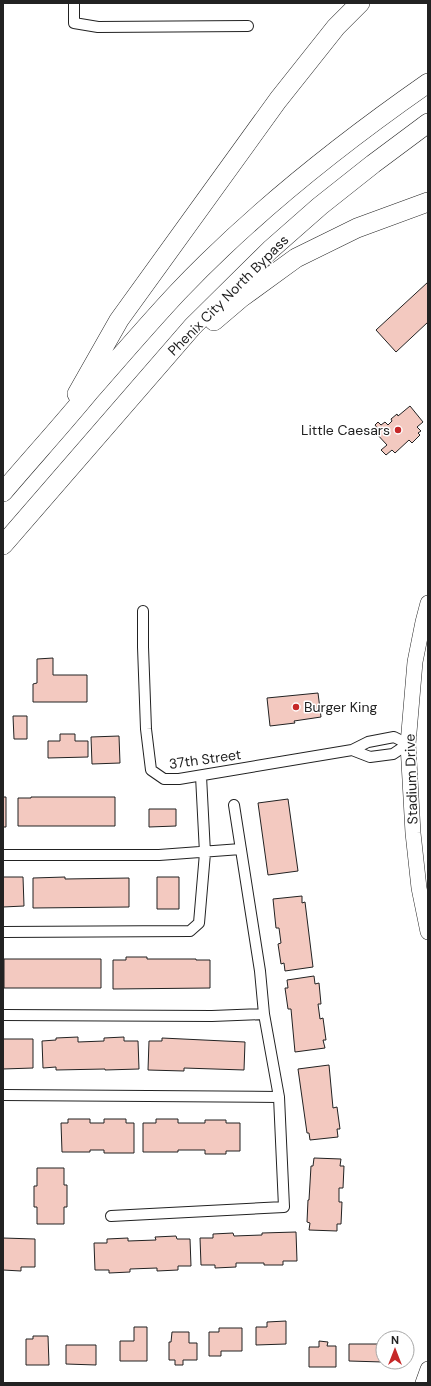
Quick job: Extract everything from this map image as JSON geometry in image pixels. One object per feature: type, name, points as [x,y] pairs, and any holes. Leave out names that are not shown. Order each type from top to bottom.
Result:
[{"type":"highway","points":[[57,429],[119,320],[278,100],[336,26],[360,3]]},
{"type":"highway","points":[[3,492],[178,292],[226,244],[276,199],[328,156],[382,115],[428,83]]},
{"type":"highway","name":"Phenix City North Bypass","points":[[3,545],[193,326],[270,250],[320,206],[372,164],[428,123]]},
{"type":"highway","points":[[116,414],[226,311],[241,298],[296,258],[357,228],[428,202]]},
{"type":"street","points":[[74,3],[74,23],[98,26],[248,26]]},
{"type":"street","name":"Stadium Drive","points":[[428,603],[415,662],[408,744],[413,833],[424,887],[428,932]]},
{"type":"street","name":"37th Street","points":[[143,610],[146,729],[151,770],[164,779],[202,776],[352,750],[368,742],[394,737],[408,744],[393,754],[377,756],[370,756],[352,750]]},
{"type":"street","points":[[3,932],[190,931],[199,922],[205,853],[202,776]]},
{"type":"street","points":[[111,1216],[284,1207],[279,1096],[264,1014],[260,971],[234,805]]},
{"type":"street","points":[[3,855],[118,856],[205,853],[241,850]]},
{"type":"street","points":[[3,1015],[212,1016],[264,1014]]},
{"type":"street","points":[[3,1095],[279,1096]]},
{"type":"street","points":[[423,1383],[428,1369]]},
{"type":"building","points":[[428,282],[428,322],[396,352],[376,330]]},
{"type":"building","name":"Little Caesars","points":[[410,406],[423,422],[417,427],[421,431],[418,433],[420,435],[412,443],[409,440],[395,453],[392,450],[386,455],[381,450],[387,445],[375,432],[378,429],[375,425],[378,422],[381,425],[385,422],[388,425],[392,421],[391,419],[397,414],[398,416]]},
{"type":"building","points":[[53,658],[53,675],[87,675],[87,702],[33,702],[33,684],[37,683],[37,659]]},
{"type":"building","points":[[318,693],[321,717],[294,721],[295,723],[270,726],[267,698]]},
{"type":"building","points":[[13,716],[27,716],[27,739],[14,739]]},
{"type":"building","points":[[60,734],[75,734],[75,741],[88,741],[88,757],[48,758],[48,741],[60,741]]},
{"type":"building","points":[[119,736],[120,763],[92,764],[91,737]]},
{"type":"building","points":[[3,797],[6,797],[6,827],[3,827]]},
{"type":"building","points":[[115,797],[115,826],[18,826],[18,798]]},
{"type":"building","points":[[288,799],[298,871],[268,875],[258,803]]},
{"type":"building","points":[[149,809],[176,809],[176,826],[149,827]]},
{"type":"building","points":[[3,877],[23,877],[24,906],[3,907]]},
{"type":"building","points":[[65,877],[65,879],[129,878],[129,907],[33,908],[33,878]]},
{"type":"building","points":[[157,877],[179,877],[179,909],[157,909]]},
{"type":"building","points":[[302,896],[302,903],[305,902],[313,967],[285,971],[284,963],[281,964],[278,944],[281,943],[279,928],[276,928],[273,899]]},
{"type":"building","points":[[126,957],[147,957],[147,959],[210,960],[210,988],[113,989],[113,960],[126,960]]},
{"type":"building","points":[[4,959],[101,959],[101,988],[4,988]]},
{"type":"building","points":[[314,976],[315,984],[319,983],[321,1004],[318,1004],[320,1019],[323,1018],[326,1040],[323,1040],[325,1048],[295,1052],[291,1009],[288,1009],[285,988],[288,988],[287,980]]},
{"type":"building","points":[[78,1037],[78,1042],[104,1041],[104,1038],[124,1037],[124,1041],[138,1041],[139,1069],[56,1070],[56,1067],[43,1068],[42,1041],[56,1040],[56,1038]]},
{"type":"building","points":[[162,1038],[245,1042],[244,1070],[184,1068],[184,1071],[148,1070],[149,1041],[162,1041]]},
{"type":"building","points":[[3,1039],[33,1039],[33,1068],[3,1069]]},
{"type":"building","points":[[329,1065],[333,1108],[337,1107],[340,1129],[337,1129],[338,1137],[310,1140],[309,1133],[307,1133],[298,1069]]},
{"type":"building","points":[[68,1119],[90,1119],[90,1123],[104,1123],[104,1119],[126,1119],[126,1123],[134,1123],[134,1153],[104,1153],[104,1150],[90,1150],[90,1152],[62,1152],[61,1123],[68,1123]]},
{"type":"building","points":[[156,1119],[178,1119],[178,1123],[205,1123],[205,1120],[226,1120],[226,1123],[240,1123],[240,1151],[226,1151],[226,1154],[205,1154],[205,1150],[143,1152],[143,1123],[156,1123]]},
{"type":"building","points":[[314,1158],[341,1159],[340,1166],[344,1166],[343,1188],[339,1188],[339,1202],[342,1202],[341,1224],[337,1224],[337,1231],[309,1230],[310,1223],[307,1222],[308,1200],[311,1166],[313,1166]]},
{"type":"building","points":[[37,1168],[64,1168],[64,1185],[67,1185],[67,1207],[64,1207],[64,1224],[37,1224],[37,1207],[34,1207],[34,1186],[37,1186]]},
{"type":"building","points":[[296,1232],[297,1261],[283,1261],[283,1265],[236,1263],[236,1267],[215,1268],[215,1265],[201,1265],[200,1238],[213,1238],[213,1234],[233,1233],[234,1236]]},
{"type":"building","points":[[176,1236],[177,1239],[190,1239],[191,1266],[178,1266],[178,1270],[157,1271],[157,1268],[130,1269],[130,1272],[109,1273],[109,1270],[95,1270],[94,1243],[107,1243],[107,1239],[128,1238],[128,1241],[156,1240],[155,1237]]},
{"type":"building","points":[[3,1238],[35,1239],[35,1267],[21,1267],[21,1271],[3,1270]]},
{"type":"building","points":[[286,1321],[286,1344],[256,1345],[256,1327],[267,1327],[267,1322]]},
{"type":"building","points":[[134,1327],[147,1327],[147,1361],[120,1361],[120,1341],[134,1341]]},
{"type":"building","points":[[219,1328],[242,1328],[242,1351],[221,1351],[221,1356],[209,1356],[209,1332],[219,1332]]},
{"type":"building","points":[[172,1332],[189,1332],[189,1343],[197,1343],[197,1360],[183,1360],[183,1365],[175,1365],[175,1360],[169,1360],[169,1342],[171,1342]]},
{"type":"building","points":[[33,1336],[48,1336],[49,1365],[26,1365],[26,1339],[33,1339]]},
{"type":"building","points":[[319,1341],[328,1342],[327,1346],[336,1346],[336,1367],[309,1367],[309,1347],[319,1347]]},
{"type":"building","points":[[349,1344],[375,1344],[375,1362],[349,1361]]},
{"type":"building","points":[[66,1345],[96,1345],[96,1365],[66,1364]]},
{"type":"place","name":"Little Caesars","points":[[398,430]]},
{"type":"place","name":"Burger King","points":[[296,707]]}]
